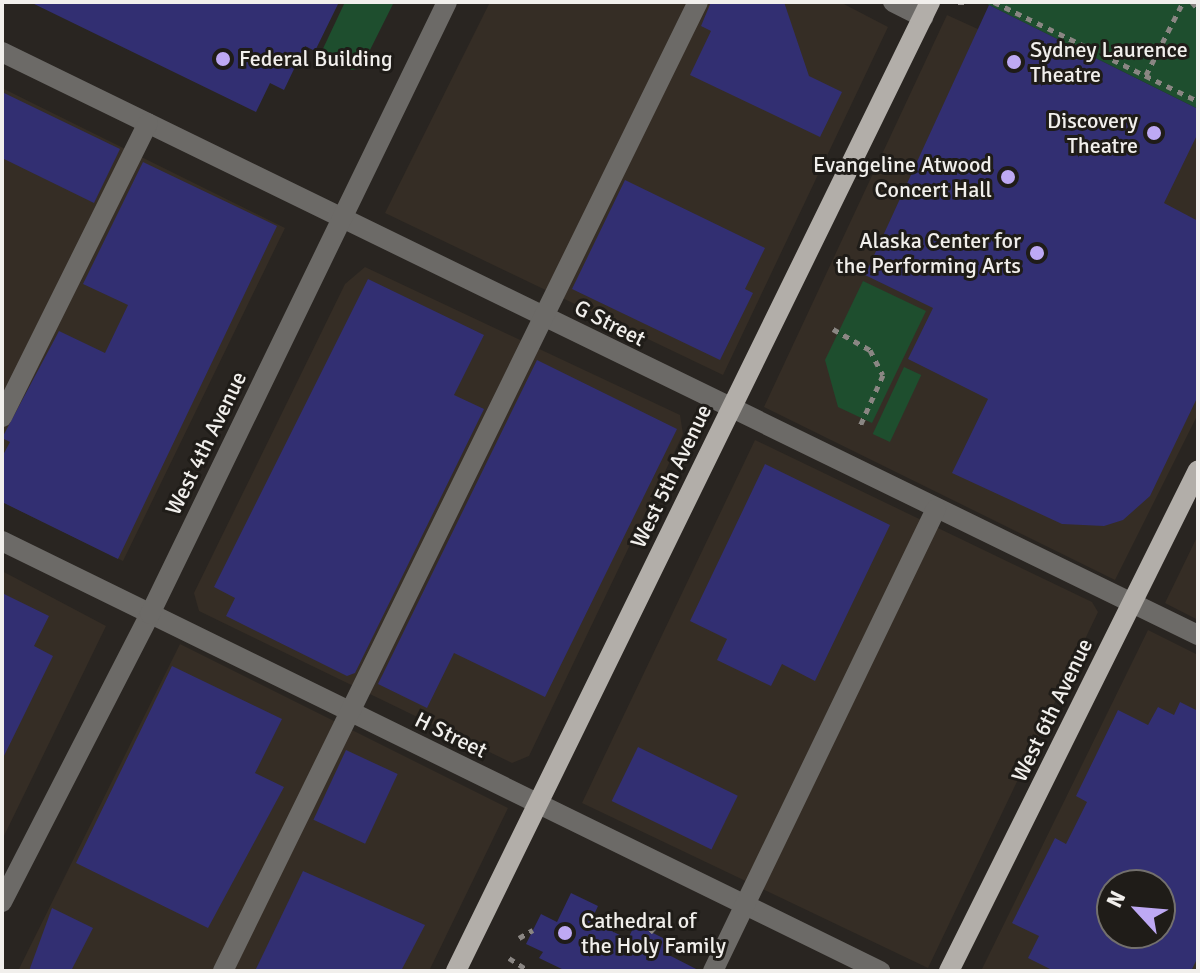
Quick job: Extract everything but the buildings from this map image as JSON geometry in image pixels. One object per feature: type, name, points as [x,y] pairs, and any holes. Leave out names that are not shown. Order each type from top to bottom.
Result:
[{"type":"main road","name":"West 5th Avenue","points":[[456,971],[926,9]]},
{"type":"main road","name":"West 6th Avenue","points":[[949,971],[1198,470]]},
{"type":"street","name":"West 4th Avenue","points":[[2,902],[150,614],[447,2]]},
{"type":"street","points":[[223,971],[347,711],[698,2]]},
{"type":"street","points":[[893,2],[926,9]]},
{"type":"street","name":"G Street","points":[[2,52],[730,410],[1198,635]]},
{"type":"street","points":[[2,417],[148,123]]},
{"type":"street","points":[[713,971],[936,509]]},
{"type":"street","name":"H Street","points":[[2,541],[880,971]]},
{"type":"path","points":[[958,2],[969,2]]},
{"type":"path","points":[[994,2],[1198,101]]},
{"type":"path","points":[[1146,75],[1183,2]]},
{"type":"path","points":[[1192,2],[1198,9]]},
{"type":"path","points":[[833,329],[870,350],[883,375],[860,426]]},
{"type":"path","points":[[650,932],[673,907]]},
{"type":"path","points":[[519,938],[533,930]]},
{"type":"path","points":[[509,958],[529,971]]},
{"type":"shaded area","points":[[490,2],[840,2],[888,27],[723,375],[385,213]]},
{"type":"shaded area","name":"Alaska Center for the Performing Arts","points":[[947,15],[1198,129],[1198,414],[1115,580],[764,407]]},
{"type":"shaded area","points":[[2,88],[285,228],[123,561],[2,502]]},
{"type":"shaded area","points":[[365,267],[680,415],[683,434],[529,756],[512,763],[199,611],[194,593],[345,284]]},
{"type":"shaded area","points":[[755,440],[1092,602],[1098,612],[928,968],[582,803]]},
{"type":"shaded area","points":[[1198,535],[1198,620],[1165,603]]},
{"type":"shaded area","points":[[2,571],[106,626],[2,840]]},
{"type":"shaded area","points":[[1148,630],[1198,655],[1198,971],[981,971]]},
{"type":"shaded area","points":[[180,644],[508,808],[429,971],[18,971]]},
{"type":"green space","points":[[345,2],[394,2],[361,68],[352,70],[320,55]]},
{"type":"green space","points":[[984,2],[1198,2],[1198,109],[989,5]]},
{"type":"green space","points":[[863,281],[926,311],[872,423],[838,407],[825,360]]},
{"type":"green space","points":[[904,367],[921,375],[890,442],[873,434]]},
{"type":"place","name":"Federal Building","points":[[223,59]]},
{"type":"place","name":"Sydney Laurence Theatre","points":[[1014,62]]},
{"type":"place","name":"Discovery Theatre","points":[[1154,133]]},
{"type":"place","name":"Evangeline Atwood Concert Hall","points":[[1008,177]]},
{"type":"place","name":"Alaska Center for the Performing Arts","points":[[1037,253]]},
{"type":"place","name":"Cathedral of the Holy Family","points":[[565,933]]}]
